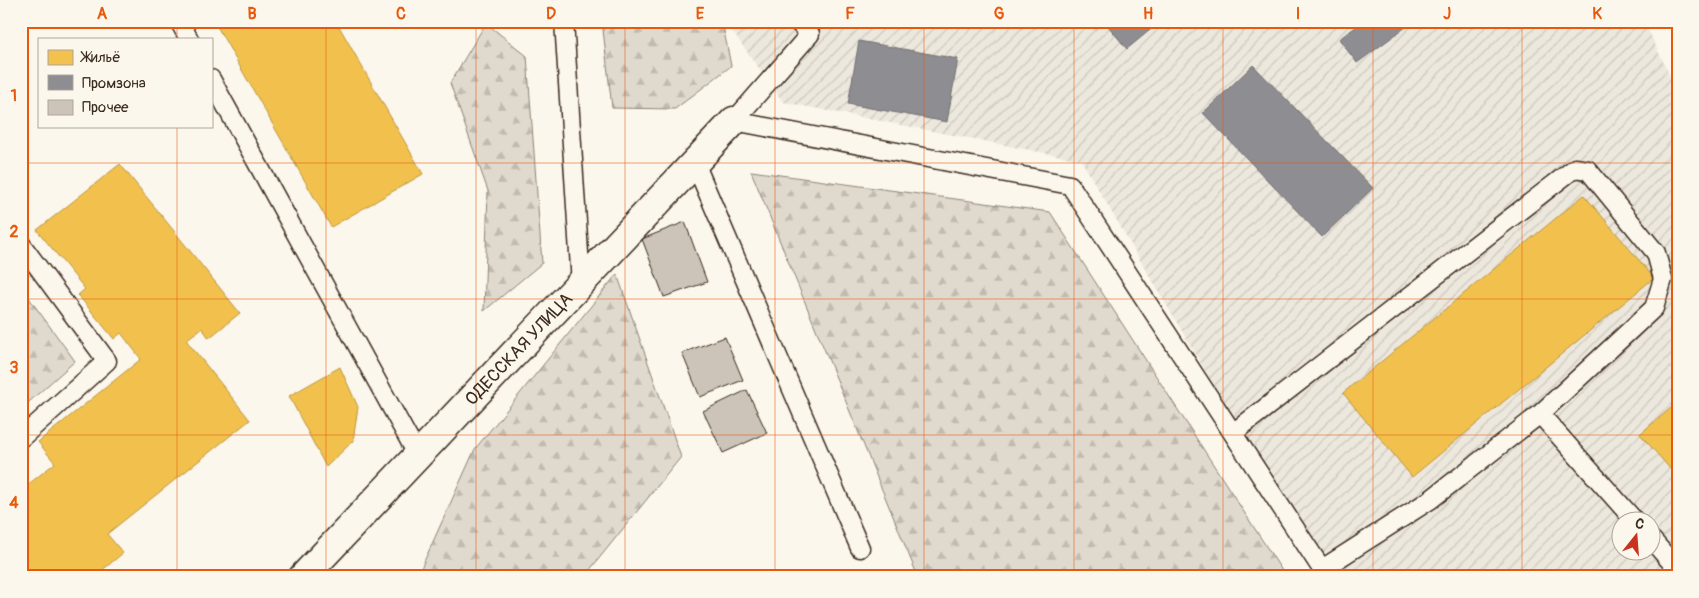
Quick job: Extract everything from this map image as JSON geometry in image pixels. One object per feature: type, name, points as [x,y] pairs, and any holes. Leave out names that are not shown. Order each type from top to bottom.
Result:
[{"type":"street","name":"ОДЕССКАЯ УЛИЦА","points":[[303,577],[734,121]]},
{"type":"lane","points":[[180,21],[188,38]]},
{"type":"lane","points":[[564,21],[580,284]]},
{"type":"lane","points":[[734,121],[810,34],[797,21]]},
{"type":"lane","points":[[212,81],[418,456]]},
{"type":"lane","points":[[734,121],[1070,185],[1233,434],[1325,573],[1430,500],[1540,414],[1654,308],[1663,279],[1656,253],[1588,170],[1575,168],[1233,434]]},
{"type":"lane","points":[[695,163],[860,548]]},
{"type":"lane","points":[[21,244],[107,360],[21,438]]},
{"type":"lane","points":[[1540,414],[1625,510]]},
{"type":"lane","points":[[1662,552],[1678,570]]},
{"type":"shaded area","points":[[725,21],[1644,21],[1678,93],[1678,577],[1327,577],[1081,160],[783,102]]},
{"type":"green space","points":[[602,21],[722,21],[731,66],[675,109],[612,108]]},
{"type":"green space","points":[[486,23],[527,56],[542,263],[484,311],[488,191],[450,83]]},
{"type":"green space","points":[[751,171],[1050,212],[1286,577],[918,577]]},
{"type":"green space","points":[[617,274],[681,457],[584,577],[417,577],[475,449]]},
{"type":"green space","points":[[21,287],[75,361],[21,409]]},
{"type":"building: Жильё","points":[[214,21],[336,21],[423,174],[331,227]]},
{"type":"building: Жильё","points":[[120,164],[240,313],[209,338],[202,328],[186,340],[250,420],[107,534],[123,553],[94,577],[21,577],[21,490],[55,463],[38,442],[141,359],[121,333],[114,339],[78,295],[85,289],[37,230]]},
{"type":"building: Жильё","points":[[1584,195],[1654,278],[1412,477],[1343,393]]},
{"type":"building: Жильё","points":[[340,367],[358,407],[353,441],[326,467],[289,396]]},
{"type":"building: Жильё","points":[[1678,402],[1678,478],[1640,434]]},
{"type":"building: Промзона","points":[[1104,21],[1161,21],[1127,49]]},
{"type":"building: Промзона","points":[[1364,21],[1414,21],[1357,63],[1339,39]]},
{"type":"building: Промзона","points":[[859,41],[958,59],[947,122],[848,104]]},
{"type":"building: Промзона","points":[[1253,65],[1373,188],[1322,237],[1203,113]]},
{"type":"building: Прочее","points":[[685,222],[707,282],[664,297],[642,239]]},
{"type":"building: Прочее","points":[[725,337],[743,380],[700,397],[682,353]]},
{"type":"building: Прочее","points":[[747,390],[767,433],[723,453],[703,411]]}]
